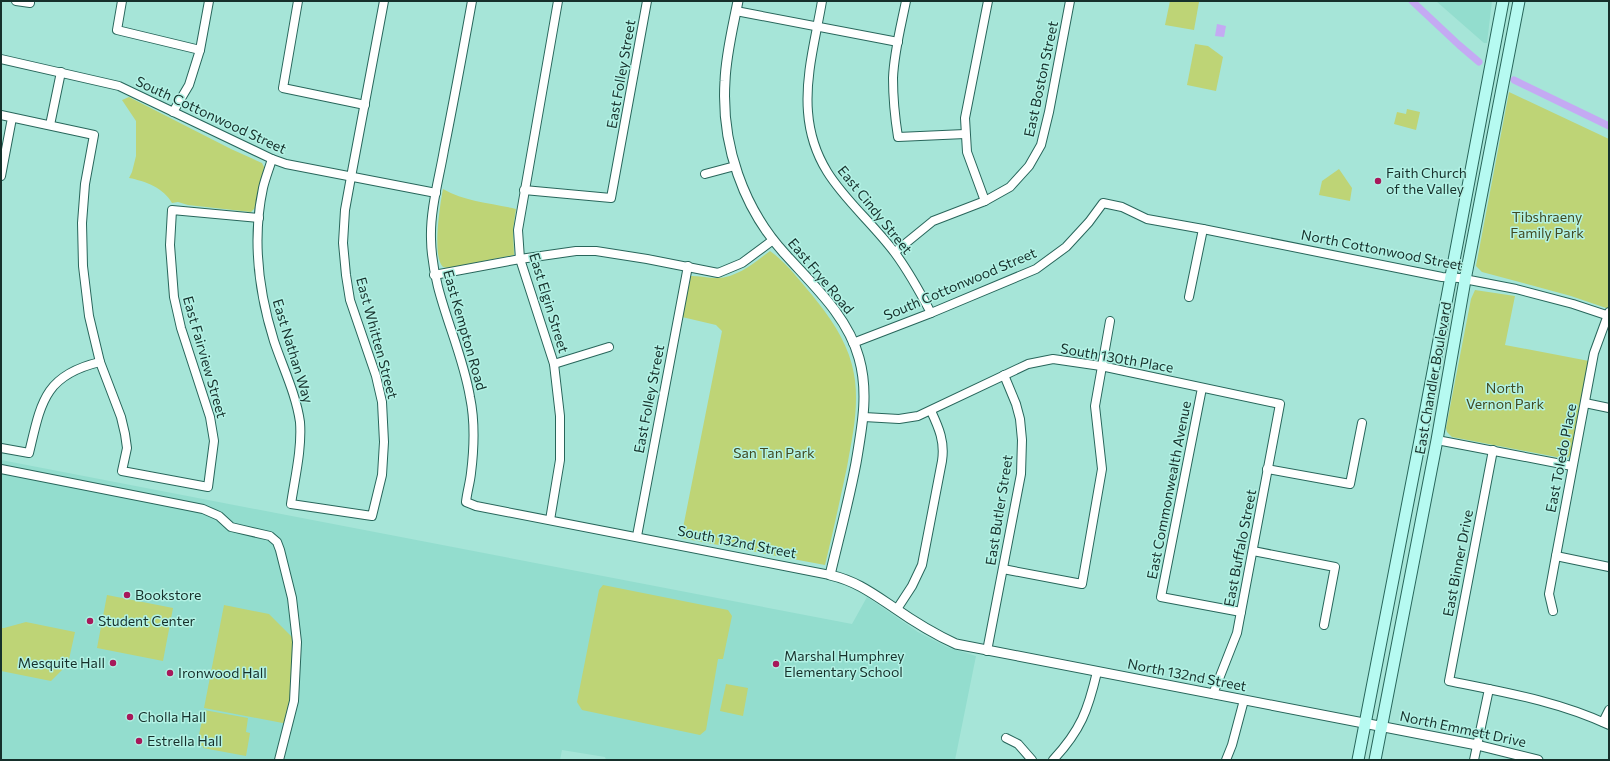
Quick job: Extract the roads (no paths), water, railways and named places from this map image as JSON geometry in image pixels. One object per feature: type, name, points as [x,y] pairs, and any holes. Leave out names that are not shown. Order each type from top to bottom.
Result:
[{"type":"main road","name":"East Chandler Boulevard","points":[[1358,760],[1503,1]]},
{"type":"main road","name":"East Chandler Boulevard","points":[[1375,760],[1437,440],[1465,280],[1519,1]]},
{"type":"main road","points":[[1475,150],[1480,156],[1475,193],[1481,200]]},
{"type":"street","points":[[16,1],[30,2]]},
{"type":"street","points":[[122,1],[117,30],[200,50]]},
{"type":"street","points":[[174,112],[189,84],[200,50],[209,1]]},
{"type":"street","points":[[298,1],[283,88],[364,106]]},
{"type":"street","name":"East Whitten Street","points":[[291,504],[372,516],[382,475],[384,442],[382,402],[376,376],[350,300],[346,275],[344,243],[345,210],[384,1]]},
{"type":"street","name":"East Kempton Road","points":[[466,502],[466,492],[471,473],[473,416],[471,398],[465,370],[448,323],[434,275],[431,238],[436,193],[472,1]]},
{"type":"street","name":"East Elgin Street","points":[[550,520],[560,460],[560,416],[554,364],[520,259],[518,230],[558,1]]},
{"type":"street","name":"East Folley Street","points":[[524,190],[611,198],[647,1]]},
{"type":"street","name":"East Frye Road","points":[[738,1],[727,63],[724,99],[728,132],[735,166],[750,202],[773,240],[834,309],[845,325],[859,358],[863,376],[865,400],[864,416],[850,493],[830,575]]},
{"type":"street","name":"East Cindy Street","points":[[822,1],[808,84],[808,113],[813,140],[822,165],[834,183],[895,252],[914,280],[931,313]]},
{"type":"street","points":[[906,1],[893,78],[894,109],[898,137],[966,134]]},
{"type":"street","points":[[985,201],[968,152],[965,118],[988,1]]},
{"type":"street","name":"East Boston Street","points":[[895,252],[933,221],[985,201],[1010,188],[1029,166],[1041,144],[1049,112],[1070,1]]},
{"type":"street","points":[[736,11],[898,42]]},
{"type":"street","name":"South Cottonwood Street","points":[[1,59],[119,86],[272,159],[286,164],[436,193]]},
{"type":"street","points":[[50,125],[61,72]]},
{"type":"street","points":[[1,115],[94,135],[85,184],[82,223],[83,266],[89,316],[100,362],[83,366],[60,378],[52,388],[45,398],[40,412],[29,453],[1,448]]},
{"type":"street","points":[[1,176],[12,118]]},
{"type":"street","name":"East Nathan Way","points":[[272,159],[263,188],[259,218],[258,264],[265,310],[274,343],[291,387],[300,422],[299,458],[291,504]]},
{"type":"street","points":[[705,174],[735,166]]},
{"type":"street","name":"South Cottonwood Street","points":[[853,343],[931,313],[1036,269],[1066,247],[1089,222],[1103,203],[1122,207],[1148,219]]},
{"type":"street","name":"East Fairview Street","points":[[100,362],[121,417],[125,434],[127,448],[122,471],[208,487],[214,441],[210,417],[181,328],[174,297],[170,245],[172,210],[259,218]]},
{"type":"street","name":"North Cottonwood Street","points":[[1148,219],[1539,295],[1608,315]]},
{"type":"street","points":[[1189,297],[1203,229]]},
{"type":"street","points":[[434,275],[520,259],[576,251],[596,251],[688,266],[718,273],[742,263],[773,240]]},
{"type":"street","name":"East Folley Street","points":[[637,536],[688,266]]},
{"type":"street","name":"East Toledo Place","points":[[1553,611],[1549,594],[1572,466],[1594,353],[1608,315]]},
{"type":"street","points":[[1003,569],[1082,584],[1102,469],[1095,406],[1110,321]]},
{"type":"street","points":[[554,364],[609,347]]},
{"type":"street","name":"South 130th Place","points":[[864,416],[899,419],[918,416],[1028,364],[1053,359],[1101,366],[1280,404]]},
{"type":"street","name":"East Butler Street","points":[[987,651],[1021,474],[1022,459],[1020,419],[1016,404],[1004,375]]},
{"type":"street","name":"East Commonwealth Avenue","points":[[1202,388],[1161,597],[1241,612]]},
{"type":"street","name":"East Buffalo Street","points":[[1212,694],[1237,633],[1280,404]]},
{"type":"street","points":[[1585,404],[1609,408]]},
{"type":"street","points":[[897,609],[912,586],[922,565],[944,451],[942,439],[931,411]]},
{"type":"street","points":[[1268,469],[1350,484],[1362,423]]},
{"type":"street","points":[[1437,440],[1572,466]]},
{"type":"street","name":"East Binner Drive","points":[[1489,689],[1449,681],[1493,450]]},
{"type":"street","points":[[1,469],[203,509],[219,516],[231,527],[270,536],[277,542],[292,598],[297,641],[294,702],[279,760]]},
{"type":"street","name":"South 132nd Street","points":[[466,502],[476,506],[637,536],[842,578],[864,587],[945,639],[956,644],[987,651]]},
{"type":"street","points":[[1253,551],[1335,567],[1324,625]]},
{"type":"street","points":[[1556,556],[1609,567]]},
{"type":"street","name":"North 132nd Street","points":[[987,651],[1381,726]]},
{"type":"street","points":[[1053,760],[1065,747],[1086,713],[1097,672]]},
{"type":"street","points":[[1474,760],[1489,689],[1520,695],[1560,706],[1606,724],[1609,710]]},
{"type":"street","points":[[1226,760],[1232,745],[1244,700]]},
{"type":"street","name":"North Emmett Drive","points":[[1381,726],[1477,745],[1538,760]]},
{"type":"street","points":[[1006,738],[1018,744],[1032,760]]},
{"type":"waterway","points":[[1412,1],[1479,62]]},
{"type":"waterway","points":[[1514,80],[1609,126]]},
{"type":"place","name":"Faith Church of the Valley","points":[[1378,181]]},
{"type":"place","name":"Bookstore","points":[[127,595]]},
{"type":"place","name":"Student Center","points":[[90,621]]},
{"type":"place","name":"Mesquite Hall","points":[[113,663]]},
{"type":"place","name":"Marshal Humphrey Elementary School","points":[[776,664]]},
{"type":"place","name":"Ironwood Hall","points":[[170,673]]},
{"type":"place","name":"Cholla Hall","points":[[130,717]]},
{"type":"place","name":"Estrella Hall","points":[[139,741]]},
{"type":"park label","name":"Tibshraeny Family Park","points":[[1547,226]]},
{"type":"park label","name":"North Vernon Park","points":[[1505,396]]},
{"type":"park label","name":"San Tan Park","points":[[774,453]]}]
